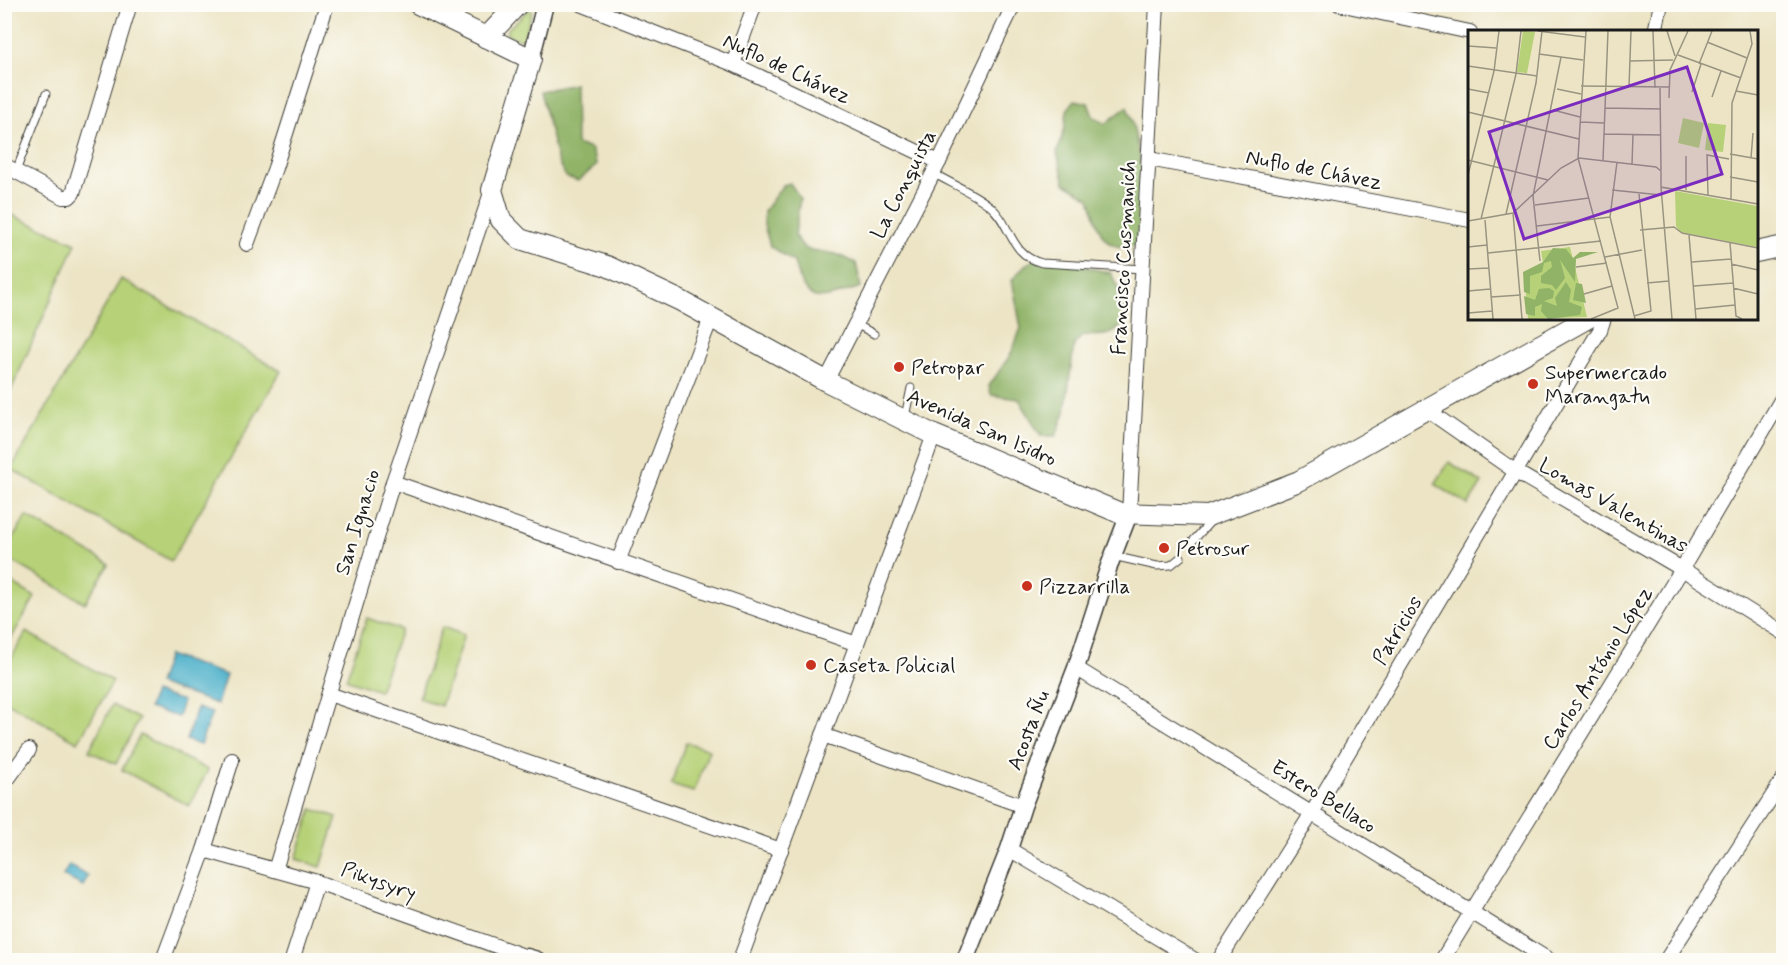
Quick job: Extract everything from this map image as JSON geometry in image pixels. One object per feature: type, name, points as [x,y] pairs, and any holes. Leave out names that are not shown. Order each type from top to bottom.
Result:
[{"type":"main road","points":[[418,4],[531,59],[492,190]]},
{"type":"main road","points":[[486,38],[518,4]]},
{"type":"main road","name":"Avenida San Isidro","points":[[492,190],[501,220],[520,239],[607,266],[934,435],[1120,513],[1208,516],[1299,482],[1584,320]]},
{"type":"main road","points":[[1758,252],[1784,246]]},
{"type":"street","points":[[10,168],[63,197],[69,197],[74,193],[130,4]]},
{"type":"street","points":[[247,244],[275,168],[327,4]]},
{"type":"street","points":[[531,59],[545,4]]},
{"type":"street","name":"Nuflo de Chávez","points":[[581,4],[733,64],[936,168]]},
{"type":"street","points":[[733,64],[755,4]]},
{"type":"street","name":"La Conquista","points":[[826,381],[936,168],[1014,4]]},
{"type":"street","name":"Francisco Cusmanich","points":[[1129,514],[1157,4]]},
{"type":"street","points":[[1339,4],[1468,32]]},
{"type":"street","points":[[1655,30],[1661,4]]},
{"type":"street","name":"Nuflo de Chávez","points":[[1149,159],[1468,220]]},
{"type":"street","name":"San Ignacio","points":[[275,870],[393,482],[492,190]]},
{"type":"street","points":[[618,562],[711,318]]},
{"type":"street","name":"Patricios","points":[[1219,960],[1312,813],[1600,330],[1603,320]]},
{"type":"street","name":"Carlos António López","points":[[1442,960],[1682,569],[1784,395]]},
{"type":"street","name":"Lomas Valentinas","points":[[1427,410],[1516,472],[1682,569],[1784,633]]},
{"type":"street","points":[[740,960],[934,435]]},
{"type":"street","points":[[393,482],[857,644]]},
{"type":"street","name":"Acosta Ñu","points":[[965,960],[1010,849],[1023,806],[1076,668],[1129,514]]},
{"type":"street","name":"Estero Bellaco","points":[[1076,668],[1549,960]]},
{"type":"street","points":[[329,693],[781,850]]},
{"type":"street","points":[[823,735],[1023,806]]},
{"type":"street","points":[[4,784],[29,750]]},
{"type":"street","points":[[163,960],[204,850],[232,760]]},
{"type":"street","points":[[1666,960],[1784,778]]},
{"type":"street","points":[[1010,849],[1195,960]]},
{"type":"street","name":"Pikysyry","points":[[204,850],[316,882],[530,959]]},
{"type":"street","points":[[292,960],[316,882]]},
{"type":"lane","points":[[10,168],[46,94]]},
{"type":"lane","points":[[936,168],[993,208],[1024,256],[1032,260],[1042,263],[1143,269]]},
{"type":"lane","points":[[856,324],[874,334]]},
{"type":"lane","points":[[904,420],[911,388]]},
{"type":"lane","points":[[1192,542],[1220,512]]},
{"type":"lane","points":[[1113,556],[1156,566],[1171,565],[1180,557]]},
{"type":"green space","points":[[529,9],[532,11],[522,39],[506,34],[507,30]]},
{"type":"green space","points":[[575,84],[576,144],[591,149],[597,165],[578,181],[566,177],[558,162],[540,91]]},
{"type":"green space","points":[[1075,100],[1088,103],[1093,116],[1105,124],[1127,107],[1132,120],[1148,196],[1135,246],[1123,247],[1107,241],[1102,235],[1090,198],[1065,183],[1057,153],[1065,127],[1067,110]]},
{"type":"green space","points":[[790,183],[800,198],[795,236],[805,249],[836,254],[856,263],[861,287],[826,297],[810,295],[799,278],[794,262],[770,246],[764,225],[764,211],[783,185]]},
{"type":"green space","points":[[5,212],[76,243],[5,404]]},
{"type":"green space","points":[[1037,258],[1042,263],[1055,260],[1111,273],[1129,313],[1117,330],[1105,335],[1083,335],[1074,345],[1065,412],[1056,436],[1041,436],[1019,399],[991,395],[989,386],[1011,354],[1021,328],[1012,280],[1025,265]]},
{"type":"green space","points":[[121,279],[281,371],[171,561],[11,469]]},
{"type":"green space","points":[[1449,462],[1482,483],[1468,505],[1435,484]]},
{"type":"green space","points":[[26,516],[109,564],[85,603],[5,557],[5,552]]},
{"type":"green space","points":[[5,579],[35,597],[5,649]]},
{"type":"green space","points":[[367,618],[401,630],[379,691],[346,679]]},
{"type":"green space","points":[[442,627],[464,635],[441,706],[419,698]]},
{"type":"green space","points":[[26,632],[113,681],[78,742],[5,701],[5,670]]},
{"type":"green space","points":[[112,705],[139,719],[116,764],[89,751]]},
{"type":"green space","points":[[140,735],[208,770],[189,806],[122,770]]},
{"type":"green space","points":[[686,742],[709,750],[694,792],[671,785]]},
{"type":"green space","points":[[312,809],[337,817],[321,867],[296,859]]},
{"type":"water","points":[[168,655],[226,675],[217,704],[158,684]]},
{"type":"water","points":[[154,692],[183,701],[178,717],[149,708]]},
{"type":"water","points":[[197,708],[212,713],[200,745],[186,740]]},
{"type":"water","points":[[69,865],[88,876],[83,886],[63,876]]},
{"type":"place","name":"Petropar","points":[[899,367]]},
{"type":"place","name":"Supermercado Marangatu","points":[[1533,384]]},
{"type":"place","name":"Petrosur","points":[[1164,548]]},
{"type":"place","name":"Pizzarrilla","points":[[1027,586]]},
{"type":"place","name":"Caseta Policial","points":[[811,665]]}]
